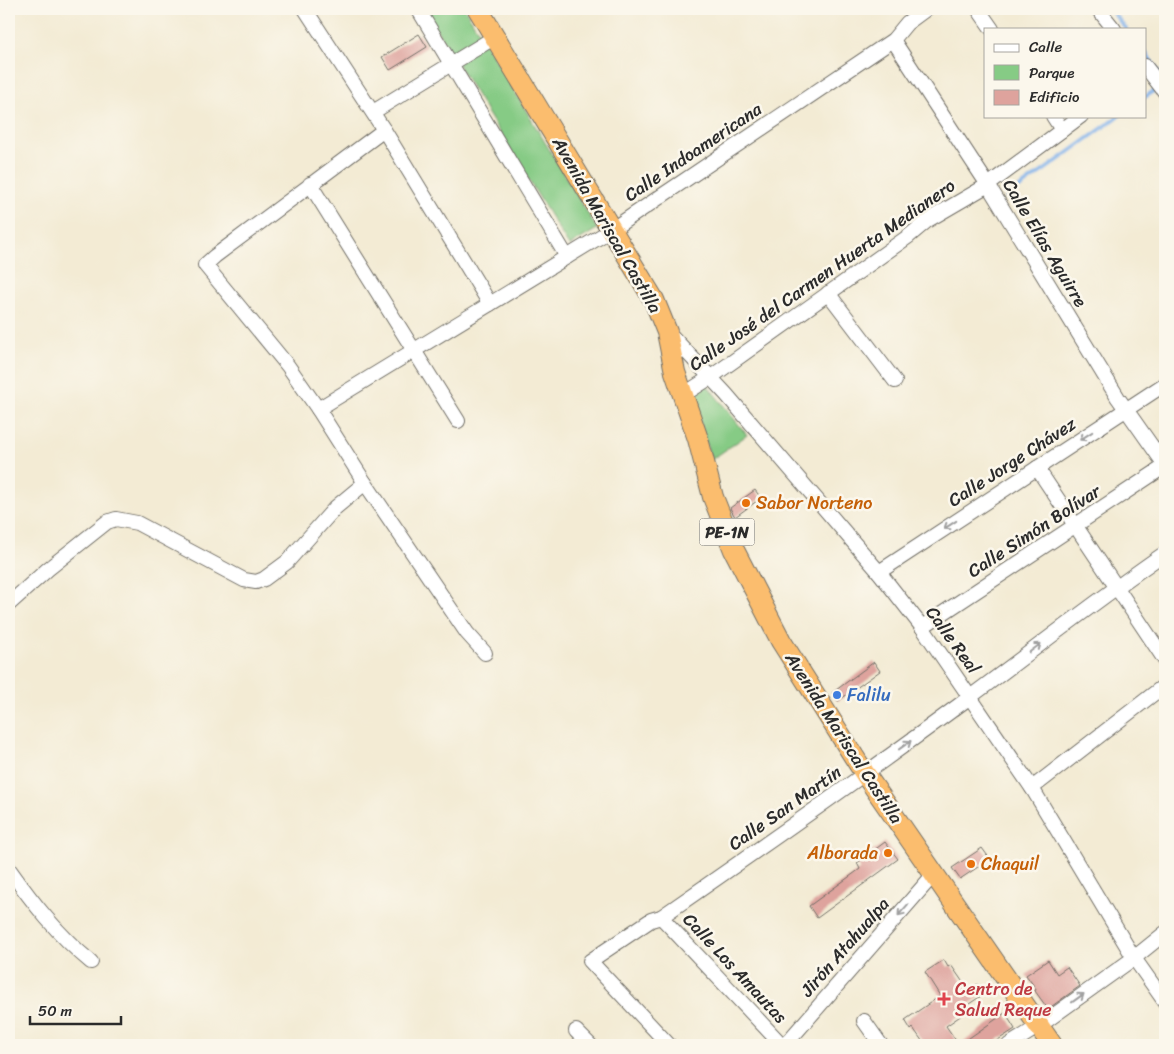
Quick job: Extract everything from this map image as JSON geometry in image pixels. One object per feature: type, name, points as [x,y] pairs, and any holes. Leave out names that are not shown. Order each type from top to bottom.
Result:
[{"type":"highway","name":"Avenida Mariscal Castilla","points":[[478,9],[654,300],[668,332],[675,372],[698,439],[713,497],[734,550],[781,641],[865,774],[1052,1045]]},
{"type":"street","points":[[305,9],[373,112],[490,304]]},
{"type":"street","points":[[418,9],[567,257]]},
{"type":"street","name":"Calle Indoamericana","points":[[318,410],[611,230],[893,40],[907,23],[926,9]]},
{"type":"street","points":[[978,9],[991,28]]},
{"type":"street","points":[[1098,9],[1113,28]]},
{"type":"street","points":[[373,112],[495,38]]},
{"type":"street","name":"Calle Elías Aguirre","points":[[893,40],[988,185],[1126,409],[1165,465]]},
{"type":"street","points":[[1146,68],[1162,88]]},
{"type":"street","points":[[1054,118],[1062,130]]},
{"type":"street","name":"Calle José del Carmen Huerta Medianero","points":[[683,395],[909,236],[928,220],[988,185],[1078,118]]},
{"type":"street","points":[[384,130],[205,265],[267,339],[318,410],[467,633],[485,653]]},
{"type":"street","points":[[310,184],[458,422]]},
{"type":"street","points":[[828,293],[895,381]]},
{"type":"street","name":"Calle Real","points":[[668,332],[710,377],[879,572],[922,626],[1032,788],[1134,958],[1165,1002]]},
{"type":"street","name":"Calle Jorge Chávez","points":[[879,572],[1165,384]]},
{"type":"street","name":"Calle Simón Bolívar","points":[[922,626],[1076,526],[1165,465]]},
{"type":"street","points":[[1037,468],[1165,660]]},
{"type":"street","points":[[9,604],[55,563],[107,522],[116,519],[137,523],[244,580],[256,582],[287,562],[335,508],[365,483]]},
{"type":"street","name":"Calle San Martín","points":[[669,1045],[590,961],[651,920],[661,917],[865,774],[971,697],[1117,586],[1165,553]]},
{"type":"street","points":[[1032,788],[1165,685]]},
{"type":"street","points":[[9,869],[38,909],[75,949],[91,962]]},
{"type":"street","name":"Jirón Atahualpa","points":[[783,1045],[934,873]]},
{"type":"street","name":"Calle Los Amautas","points":[[661,917],[783,1045]]},
{"type":"street","points":[[1009,1045],[1039,1026],[1134,958],[1165,933]]},
{"type":"street","points":[[864,1021],[877,1044]]},
{"type":"street","points":[[576,1031],[590,1045]]},
{"type":"green space","points":[[424,9],[465,9],[597,229],[569,246]]},
{"type":"green space","points":[[707,385],[747,435],[711,460],[692,393]]},
{"type":"building","points":[[419,34],[427,47],[390,70],[382,57]]},
{"type":"building","name":"Sabor Norteno","points":[[755,490],[761,498],[735,517],[730,508]]},
{"type":"building","points":[[874,662],[880,671],[838,701],[832,693]]},
{"type":"building","points":[[885,842],[898,859],[817,918],[809,906],[860,869],[857,863]]},
{"type":"building","name":"Chaquil","points":[[982,848],[990,859],[960,879],[952,868]]},
{"type":"building","points":[[944,960],[948,967],[951,965],[969,991],[978,984],[984,994],[966,1006],[969,1010],[946,1026],[959,1045],[925,1045],[913,1028],[911,1030],[905,1020],[940,996],[925,972]]},
{"type":"building","points":[[1048,960],[1057,974],[1067,967],[1080,986],[1048,1009],[1026,975]]},
{"type":"building","points":[[1005,1013],[1015,1029],[990,1045],[959,1045]]},
{"type":"waterway","points":[[1110,9],[1125,28]]},
{"type":"waterway","points":[[1146,53],[1164,80]]},
{"type":"waterway","points":[[1146,96],[1157,89]]},
{"type":"waterway","points":[[1007,197],[1116,118]]},
{"type":"waterway","points":[[985,193],[988,205],[995,205]]},
{"type":"place","name":"Sabor Norteno","points":[[746,503]]},
{"type":"place","name":"Falilu","points":[[837,695]]},
{"type":"place","name":"Alborada","points":[[888,853]]},
{"type":"place","name":"Chaquil","points":[[971,864]]},
{"type":"place","name":"Centro de Salud Reque","points":[[944,999]]}]
